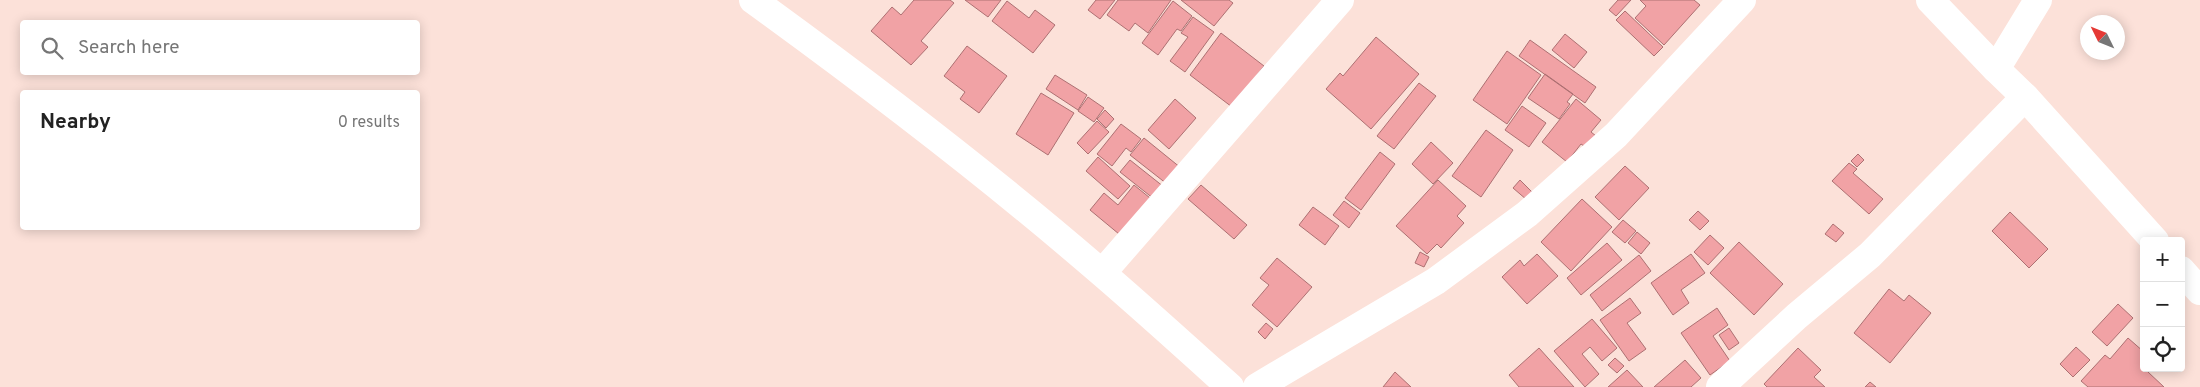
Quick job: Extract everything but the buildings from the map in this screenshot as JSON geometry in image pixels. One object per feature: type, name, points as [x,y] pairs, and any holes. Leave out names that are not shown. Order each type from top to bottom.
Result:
[{"type":"street","points":[[753,0],[841,64],[1102,273],[1230,387]]},
{"type":"street","points":[[1102,273],[1340,0]]},
{"type":"street","points":[[1257,387],[1436,281],[1527,214],[1616,135],[1742,0]]},
{"type":"street","points":[[1930,0],[1996,70],[2025,97],[2151,237]]},
{"type":"street","points":[[1996,70],[2038,0]]},
{"type":"street","points":[[1720,387],[1797,316],[1870,255],[2025,97]]},
{"type":"street","points":[[2185,274],[2200,290]]}]
